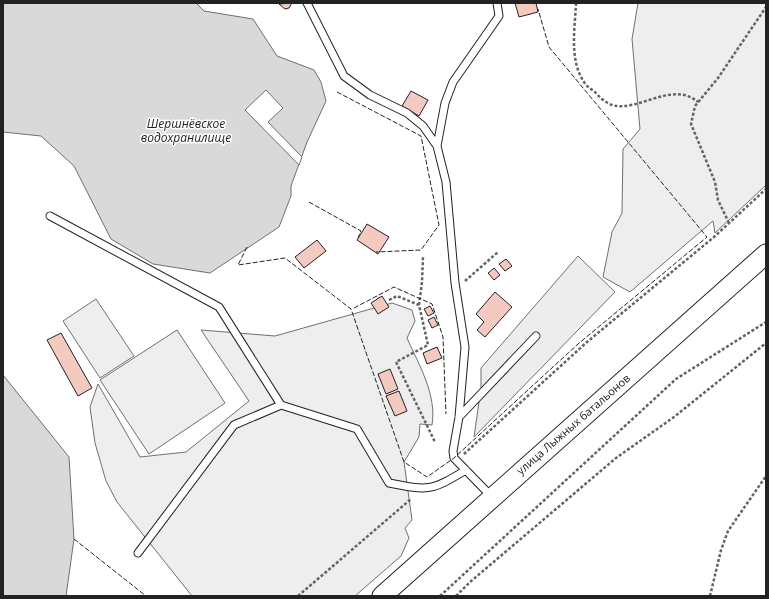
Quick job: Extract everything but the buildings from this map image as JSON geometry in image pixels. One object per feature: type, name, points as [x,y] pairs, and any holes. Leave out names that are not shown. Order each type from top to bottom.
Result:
[{"type":"main road","name":"улица Лыжных батальонов","points":[[382,596],[491,497],[766,254]]},
{"type":"lane","points":[[307,3],[344,76],[370,95],[407,112],[424,126],[437,146],[446,182],[456,289],[465,347],[459,417],[453,451],[456,460],[491,497]]},
{"type":"lane","points":[[437,146],[445,103],[453,82],[499,16],[497,3]]},
{"type":"lane","points":[[50,216],[219,307],[281,405],[357,429],[389,483],[422,490],[440,485],[466,470]]},
{"type":"lane","points":[[459,417],[536,336]]},
{"type":"lane","points":[[138,553],[234,425],[281,405]]},
{"type":"path","points":[[576,3],[575,62],[584,82],[600,97],[612,105],[628,105],[657,97],[678,94],[693,98],[698,102]]},
{"type":"path","points":[[729,223],[718,200],[715,182],[691,124],[695,106],[727,66],[766,6]]},
{"type":"path","points":[[456,460],[587,342],[729,223],[766,189]]},
{"type":"path","points":[[456,289],[498,252]]},
{"type":"path","points":[[422,257],[422,282],[419,305],[428,345],[396,362],[435,442]]},
{"type":"path","points":[[390,300],[397,296],[419,305]]},
{"type":"path","points":[[440,596],[676,379],[766,322]]},
{"type":"path","points":[[456,596],[470,582],[616,458],[674,417],[766,343]]},
{"type":"path","points":[[710,596],[721,550],[728,531],[766,476]]},
{"type":"path","points":[[298,596],[422,490]]},
{"type":"shaded area","points":[[638,3],[766,3],[766,185],[715,233],[713,221],[630,292],[603,277],[612,232],[622,213],[623,149],[640,129],[632,39]]},
{"type":"shaded area","points":[[578,256],[615,292],[474,437],[481,388],[481,368]]},
{"type":"shaded area","points":[[96,299],[134,356],[100,378],[63,321]]},
{"type":"shaded area","points":[[392,303],[412,310],[415,321],[407,338],[426,380],[432,403],[433,414],[432,425],[420,424],[419,437],[404,462],[412,520],[405,528],[409,538],[401,556],[355,596],[192,596],[117,502],[106,481],[95,443],[90,407],[98,384],[140,457],[186,452],[249,401],[201,330],[275,336]]},
{"type":"shaded area","points":[[177,330],[225,403],[149,454],[100,380]]},
{"type":"water","name":"Шершнёвское водохранилище","points":[[3,3],[196,3],[204,11],[253,19],[277,56],[314,70],[321,82],[326,101],[307,142],[291,186],[291,196],[279,227],[210,273],[153,264],[111,239],[74,166],[41,136],[3,132]]},
{"type":"water","points":[[3,375],[69,457],[74,539],[66,596],[3,596]]},
{"type":"pier","points":[[266,90],[283,108],[268,122],[302,157],[299,165],[245,110]]},
{"type":"fence","points":[[247,247],[238,265],[285,258],[351,309],[404,462],[427,477],[454,458],[578,344],[707,237],[549,47],[538,9]]},
{"type":"fence","points":[[337,92],[421,136],[439,225],[421,250],[376,252]]},
{"type":"fence","points":[[309,202],[361,231],[358,238]]},
{"type":"fence","points":[[354,308],[394,287],[432,304],[443,337],[446,414]]},
{"type":"fence","points":[[74,539],[146,596]]}]
